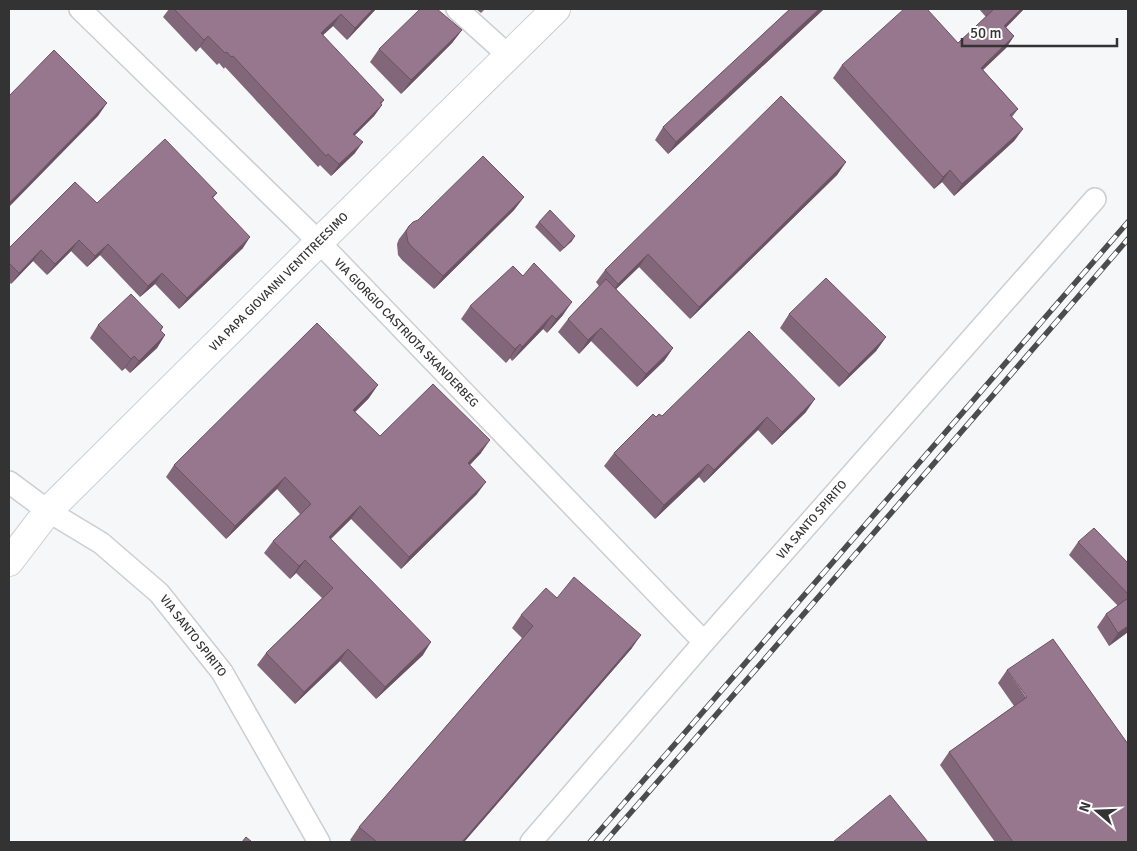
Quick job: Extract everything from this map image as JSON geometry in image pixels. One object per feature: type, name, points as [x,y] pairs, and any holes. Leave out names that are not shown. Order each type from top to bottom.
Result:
[{"type":"street","name":"VIA GIORGIO CASTRIOTA SKANDERBEG","points":[[80,9],[319,242],[704,642]]},
{"type":"street","points":[[457,9],[508,55]]},
{"type":"street","name":"VIA PAPA GIOVANNI VENTITREESIMO","points":[[9,562],[48,511],[556,9]]},
{"type":"street","name":"VIA SANTO SPIRITO","points":[[531,842],[704,642],[1095,199]]},
{"type":"street","name":"VIA SANTO SPIRITO","points":[[9,482],[48,511],[101,543],[159,592],[222,672],[319,842]]},
{"type":"building","points":[[174,9],[373,9],[355,28],[341,14],[321,33],[384,100],[380,103],[382,105],[353,134],[363,142],[339,164],[328,154],[326,156],[233,56],[231,57],[227,52],[225,53],[208,36],[204,40]]},
{"type":"building","points":[[420,9],[437,9],[462,30],[411,80],[379,49]]},
{"type":"building","points":[[790,9],[819,9],[676,142],[663,127]]},
{"type":"building","points":[[904,9],[927,9],[958,43],[994,9],[1021,9],[1004,26],[1014,36],[981,68],[1018,109],[1010,115],[1023,129],[962,184],[950,170],[943,177],[842,65]]},
{"type":"building","points":[[54,50],[107,103],[9,203],[9,96]]},
{"type":"building","points":[[781,96],[846,162],[699,307],[648,254],[618,284],[605,270]]},
{"type":"building","points":[[165,139],[217,193],[212,197],[250,237],[187,298],[162,273],[148,286],[108,244],[95,256],[79,240],[55,264],[41,250],[19,273],[9,263],[9,248],[75,182],[97,203]]},
{"type":"building","points":[[483,156],[524,197],[443,276],[411,246],[408,242],[406,231],[413,222],[418,220]]},
{"type":"building","points":[[550,210],[575,236],[564,248],[539,222]]},
{"type":"building","points":[[534,263],[572,302],[556,319],[552,315],[522,347],[520,344],[515,349],[470,306],[513,266],[523,276]]},
{"type":"building","points":[[826,278],[886,337],[849,374],[789,314]]},
{"type":"building","points":[[606,279],[673,348],[646,374],[601,328],[588,340],[568,319]]},
{"type":"building","points":[[131,294],[163,327],[160,330],[165,335],[139,361],[134,356],[131,359],[98,325]]},
{"type":"building","points":[[317,323],[378,385],[353,410],[380,436],[433,384],[490,440],[468,463],[486,482],[409,557],[360,506],[329,537],[431,642],[385,687],[348,649],[304,692],[266,653],[333,588],[305,560],[299,566],[273,541],[311,504],[285,477],[235,526],[174,465]]},
{"type":"building","points":[[749,331],[815,399],[782,432],[767,417],[714,470],[708,464],[664,505],[614,453],[653,414],[656,417],[659,414],[662,416]]},
{"type":"building","points":[[1094,528],[1128,563],[1128,594],[1078,542]]},
{"type":"building","points":[[574,577],[641,635],[462,842],[377,842],[359,827],[533,626],[521,615],[546,588],[557,598]]},
{"type":"building","points":[[1128,598],[1128,626],[1118,633],[1106,614]]},
{"type":"building","points":[[1053,639],[1128,744],[1128,842],[1013,842],[949,752],[1027,697],[1007,670]]},
{"type":"building","points":[[890,795],[928,842],[833,842]]},
{"type":"building","points":[[246,837],[252,842],[242,842]]},
{"type":"railway","points":[[590,842],[1128,222]]},
{"type":"railway","points":[[605,842],[1128,239]]}]
